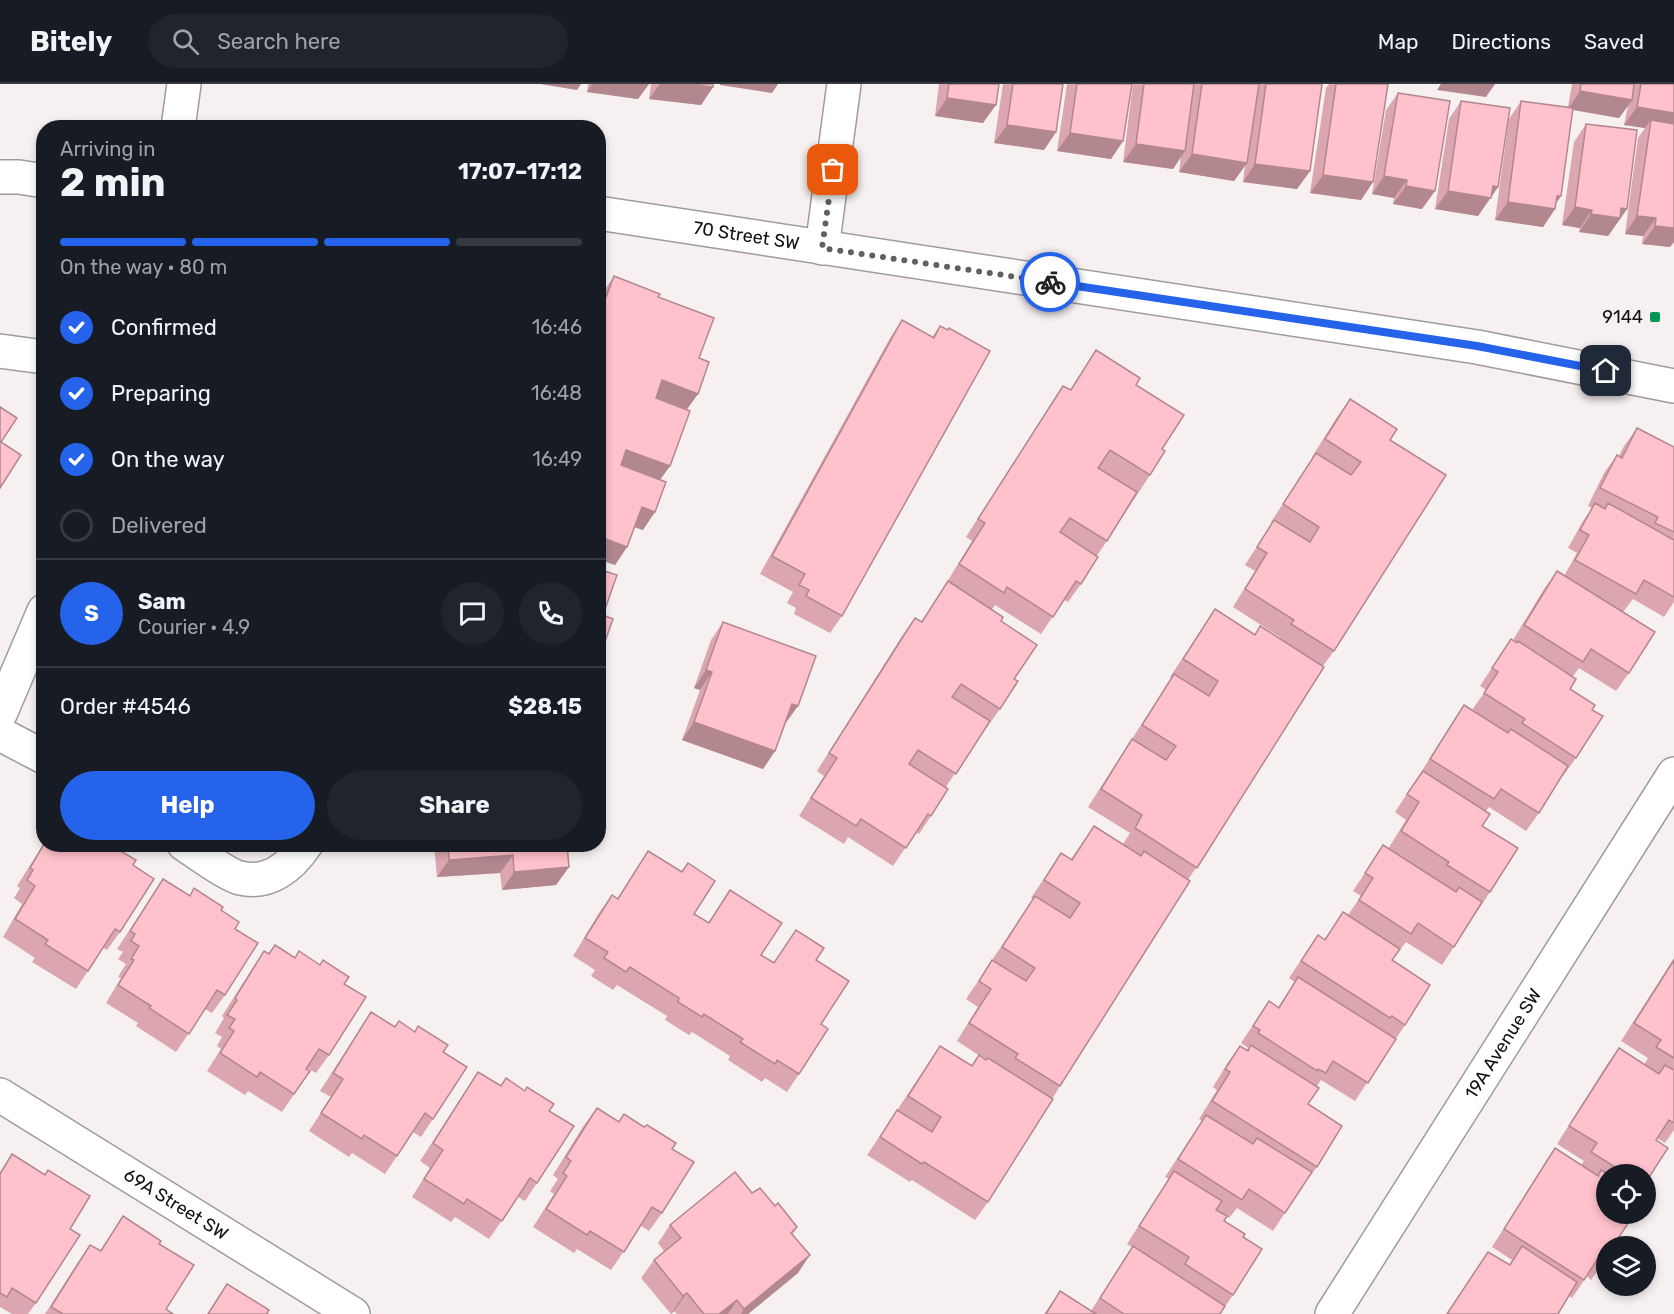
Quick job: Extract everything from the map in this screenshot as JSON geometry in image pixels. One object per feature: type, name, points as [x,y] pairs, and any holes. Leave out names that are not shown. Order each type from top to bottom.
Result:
[{"type":"street","points":[[179,120],[184,84]]},
{"type":"street","points":[[822,248],[844,84]]},
{"type":"street","points":[[0,177],[36,180]]},
{"type":"street","name":"70 Street SW","points":[[606,214],[1477,346],[1674,386]]},
{"type":"street","points":[[0,351],[36,356]]},
{"type":"street","points":[[0,714],[36,630]]},
{"type":"street","points":[[0,734],[36,753]]},
{"type":"street","name":"19A Avenue SW","points":[[1332,1314],[1674,774]]},
{"type":"street","points":[[197,852],[239,878],[261,880],[279,873],[301,852]]},
{"type":"street","name":"69A Street SW","points":[[0,1095],[353,1314]]},
{"type":"building","points":[[685,84],[713,84],[713,87]]},
{"type":"building","points":[[949,84],[999,84],[996,105],[947,98]]},
{"type":"building","points":[[1013,84],[1063,84],[1056,132],[1007,125]]},
{"type":"building","points":[[1077,84],[1132,84],[1123,141],[1070,133]]},
{"type":"building","points":[[1144,84],[1194,84],[1185,151],[1136,144]]},
{"type":"building","points":[[1202,84],[1259,84],[1247,163],[1192,154]]},
{"type":"building","points":[[1266,84],[1322,84],[1310,171],[1255,164]]},
{"type":"building","points":[[1336,84],[1388,84],[1373,182],[1323,175]]},
{"type":"building","points":[[1581,84],[1634,84],[1632,100],[1580,91]]},
{"type":"building","points":[[1641,84],[1674,84],[1674,113],[1637,107]]},
{"type":"building","points":[[1398,93],[1450,101],[1435,191],[1406,186],[1407,180],[1384,176]]},
{"type":"building","points":[[1461,101],[1510,108],[1498,187],[1493,186],[1491,198],[1448,191]]},
{"type":"building","points":[[1521,101],[1573,108],[1561,196],[1557,196],[1555,209],[1508,202]]},
{"type":"building","points":[[1651,120],[1674,124],[1674,228],[1655,226],[1656,218],[1637,216]]},
{"type":"building","points":[[1586,124],[1637,130],[1627,209],[1621,208],[1620,218],[1591,214],[1592,210],[1575,207]]},
{"type":"building","points":[[614,276],[660,294],[658,297],[714,318],[699,358],[709,362],[698,394],[662,380],[656,398],[690,411],[670,466],[626,450],[621,465],[666,482],[655,512],[642,507],[627,547],[606,539],[606,297]]},
{"type":"building","points":[[902,320],[934,338],[940,326],[948,330],[949,328],[990,351],[842,616],[806,596],[809,590],[799,585],[805,574],[772,556]]},
{"type":"building","points":[[1096,350],[1140,378],[1136,385],[1184,415],[1162,449],[1165,451],[1150,475],[1110,450],[1098,468],[1137,492],[1107,541],[1070,518],[1060,532],[1098,557],[1081,584],[1076,581],[1053,617],[1007,587],[1004,593],[959,564],[985,523],[978,519],[1063,386],[1071,390]]},
{"type":"building","points":[[1350,399],[1397,429],[1390,440],[1446,475],[1334,651],[1291,624],[1294,620],[1245,589],[1267,553],[1257,547],[1274,520],[1310,542],[1319,527],[1283,504],[1316,453],[1351,475],[1361,462],[1325,439]]},
{"type":"building","points":[[0,407],[17,418],[1,442],[21,455],[0,488]]},
{"type":"building","points":[[1637,428],[1674,447],[1674,532],[1655,523],[1658,517],[1600,488],[1617,455],[1622,458]]},
{"type":"building","points":[[1595,503],[1605,509],[1608,503],[1674,540],[1674,597],[1644,580],[1636,594],[1575,560],[1589,535],[1580,530]]},
{"type":"building","points":[[1557,571],[1655,632],[1629,673],[1591,649],[1583,662],[1524,625]]},
{"type":"building","points":[[606,572],[617,575],[606,606]]},
{"type":"building","points":[[948,581],[1003,617],[1001,621],[1037,645],[1014,679],[1018,681],[1000,709],[961,684],[952,697],[990,721],[956,774],[918,750],[909,764],[948,789],[931,816],[928,814],[906,848],[861,819],[856,826],[811,798],[837,758],[829,753],[915,618],[922,622]]},
{"type":"building","points":[[1215,609],[1255,635],[1260,626],[1324,667],[1197,868],[1135,828],[1142,815],[1101,789],[1132,739],[1166,760],[1176,746],[1142,725],[1174,674],[1209,696],[1218,681],[1183,659]]},
{"type":"building","points":[[606,616],[613,619],[606,639]]},
{"type":"building","points":[[723,622],[816,656],[798,706],[792,704],[775,751],[694,722],[712,672],[706,670]]},
{"type":"building","points":[[1511,639],[1517,643],[1518,641],[1576,679],[1570,689],[1595,705],[1592,710],[1603,716],[1576,758],[1522,723],[1525,719],[1484,693],[1498,672],[1492,668]]},
{"type":"building","points":[[1464,705],[1508,733],[1511,729],[1568,766],[1539,813],[1501,789],[1494,799],[1430,759]]},
{"type":"building","points":[[1423,771],[1490,814],[1482,826],[1518,848],[1490,892],[1447,865],[1449,862],[1401,831],[1419,802],[1407,794]]},
{"type":"building","points":[[1094,826],[1141,856],[1144,851],[1190,881],[1060,1086],[1015,1058],[1018,1054],[969,1023],[991,989],[979,981],[992,960],[1026,981],[1035,968],[1002,947],[1035,896],[1070,918],[1080,903],[1044,880],[1061,853],[1072,860]]},
{"type":"building","points":[[1383,845],[1456,892],[1459,887],[1482,902],[1454,947],[1418,923],[1411,934],[1359,900],[1373,878],[1365,873]]},
{"type":"building","points":[[648,851],[682,872],[688,863],[715,881],[694,914],[709,923],[730,890],[782,923],[761,955],[774,963],[796,930],[824,948],[816,960],[849,981],[821,1024],[828,1029],[799,1074],[777,1060],[775,1064],[740,1042],[743,1039],[704,1014],[702,1017],[678,1002],[679,998],[630,967],[626,972],[604,958],[608,952],[585,938],[612,895],[618,899]]},
{"type":"building","points":[[39,852],[122,852],[136,860],[133,865],[154,879],[120,932],[115,929],[88,971],[45,944],[48,940],[15,919],[35,886],[27,880],[33,870],[30,868]]},
{"type":"building","points":[[448,852],[568,852],[569,867],[514,872],[513,855],[449,860]]},
{"type":"building","points":[[163,879],[190,896],[194,888],[223,907],[221,910],[239,922],[235,929],[258,943],[225,995],[217,990],[189,1034],[118,985],[134,960],[131,959],[139,946],[131,941],[135,934],[130,931]]},
{"type":"building","points":[[1343,912],[1400,949],[1392,960],[1430,985],[1405,1025],[1392,1016],[1390,1018],[1301,961],[1318,935],[1325,940]]},
{"type":"building","points":[[275,945],[295,958],[299,951],[320,965],[323,960],[349,977],[344,984],[366,997],[329,1055],[319,1049],[306,1069],[310,1071],[294,1094],[260,1072],[257,1077],[220,1053],[234,1031],[229,1028],[235,1019],[227,1015],[237,1000],[235,998],[264,951],[269,954]]},
{"type":"building","points":[[1674,960],[1674,1058],[1656,1047],[1661,1040],[1634,1023]]},
{"type":"building","points":[[1298,977],[1396,1039],[1368,1083],[1333,1061],[1326,1073],[1318,1069],[1317,1071],[1258,1033],[1260,1030],[1253,1026],[1269,1001],[1279,1008]]},
{"type":"building","points":[[371,1012],[395,1027],[399,1021],[415,1032],[418,1026],[448,1045],[443,1052],[467,1067],[433,1119],[425,1113],[397,1156],[364,1135],[362,1139],[321,1113],[343,1079],[333,1073]]},
{"type":"building","points":[[1251,1045],[1319,1088],[1308,1104],[1342,1126],[1317,1167],[1212,1101],[1230,1072],[1225,1069],[1240,1046],[1248,1051]]},
{"type":"building","points":[[940,1046],[972,1066],[979,1055],[986,1060],[988,1058],[1053,1099],[988,1202],[880,1137],[897,1110],[932,1132],[941,1117],[908,1096]]},
{"type":"building","points":[[1619,1048],[1659,1074],[1665,1065],[1674,1070],[1674,1123],[1669,1120],[1656,1140],[1668,1148],[1656,1167],[1656,1164],[1610,1164],[1591,1152],[1597,1143],[1569,1126]]},
{"type":"building","points":[[478,1072],[501,1086],[506,1078],[525,1091],[527,1087],[554,1104],[549,1111],[574,1126],[537,1183],[530,1178],[502,1221],[467,1199],[464,1204],[424,1179],[443,1150],[433,1143]]},
{"type":"building","points":[[597,1108],[619,1122],[624,1114],[644,1127],[647,1125],[676,1143],[672,1149],[694,1162],[662,1213],[652,1207],[624,1252],[590,1231],[587,1235],[546,1209],[567,1176],[563,1173],[571,1161],[566,1157]]},
{"type":"building","points":[[1206,1115],[1253,1144],[1257,1138],[1312,1172],[1285,1213],[1249,1189],[1242,1200],[1178,1159]]},
{"type":"building","points":[[1555,1148],[1596,1175],[1596,1224],[1628,1224],[1620,1236],[1596,1236],[1596,1261],[1584,1280],[1504,1229]]},
{"type":"building","points":[[12,1154],[45,1175],[48,1170],[90,1196],[70,1229],[80,1235],[36,1303],[12,1288],[7,1297],[0,1293],[0,1174]]},
{"type":"building","points":[[1174,1171],[1222,1201],[1216,1210],[1227,1216],[1224,1221],[1245,1234],[1243,1237],[1262,1249],[1233,1295],[1185,1264],[1189,1257],[1139,1226]]},
{"type":"building","points":[[735,1172],[752,1193],[760,1188],[775,1206],[778,1203],[797,1227],[791,1233],[810,1255],[744,1309],[737,1300],[719,1314],[704,1314],[687,1293],[683,1296],[654,1260],[681,1238],[670,1225]]},
{"type":"building","points":[[123,1216],[161,1241],[159,1244],[194,1265],[166,1309],[173,1314],[63,1314],[51,1307],[90,1245],[101,1251]]},
{"type":"building","points":[[1133,1246],[1225,1306],[1220,1314],[1124,1314],[1100,1298]]},
{"type":"building","points":[[1522,1246],[1577,1282],[1558,1314],[1447,1314],[1488,1252],[1510,1265]]},
{"type":"building","points":[[227,1284],[269,1310],[268,1314],[208,1314]]},
{"type":"building","points":[[1060,1291],[1096,1314],[1046,1314]]},
{"type":"way so far","points":[[833,170],[822,248],[1050,282]]},
{"type":"place","name":"9144","points":[[1655,317]]},
{"type":"route","points":[[1050,282],[1477,346],[1606,371]]}]
